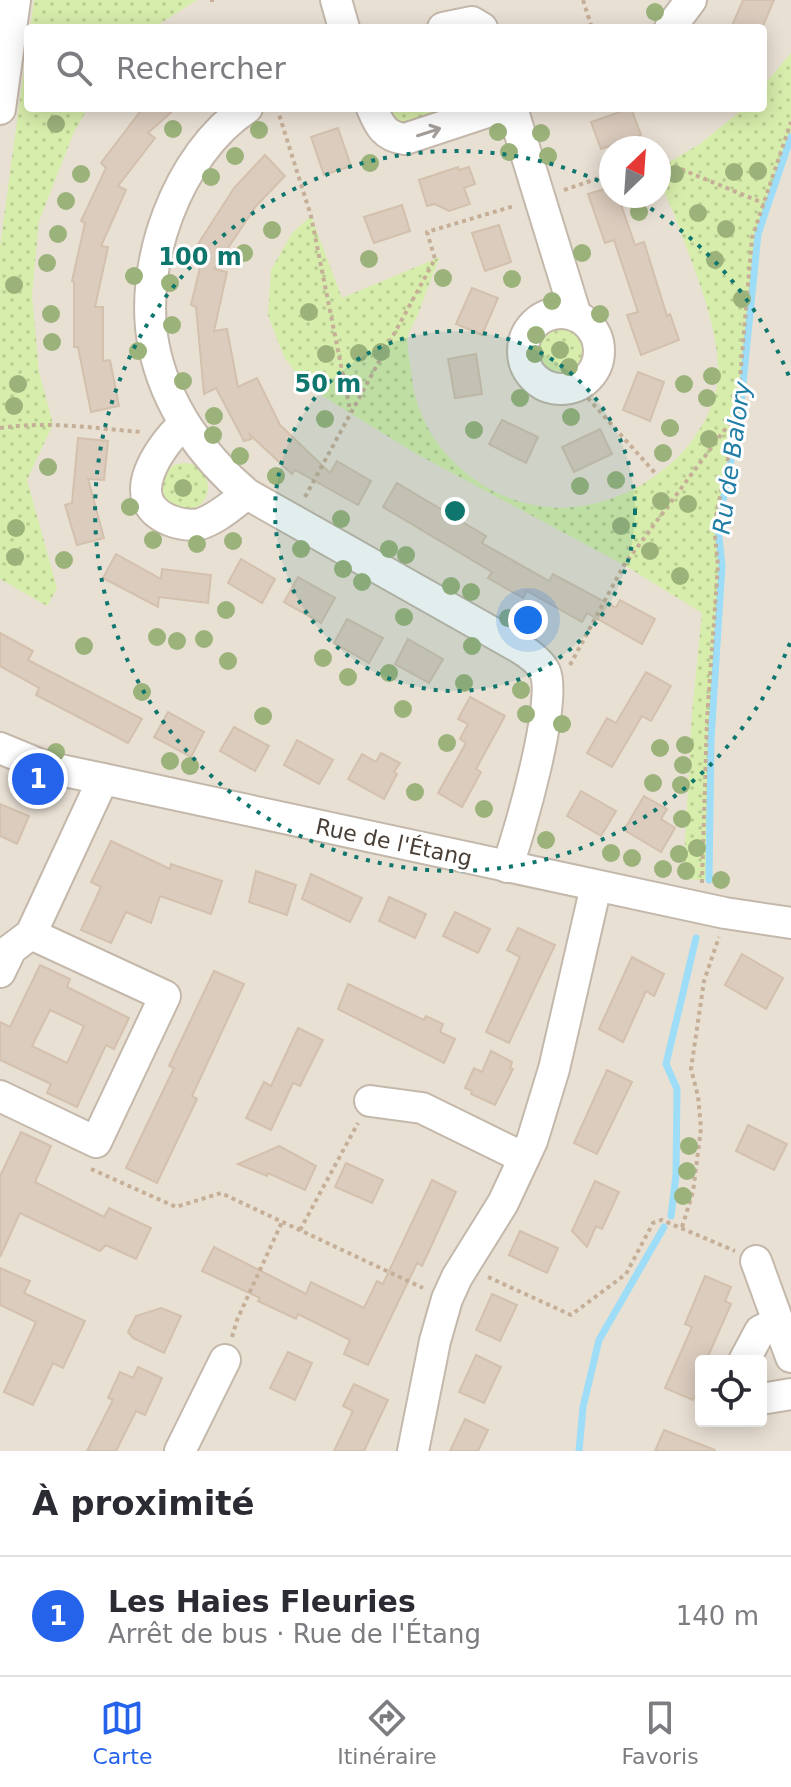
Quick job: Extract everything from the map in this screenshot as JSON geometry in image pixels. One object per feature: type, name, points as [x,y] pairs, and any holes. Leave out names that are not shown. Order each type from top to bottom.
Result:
[{"type":"street","points":[[0,109],[4,54],[15,0]]},
{"type":"street","points":[[336,0],[343,24]]},
{"type":"street","points":[[673,24],[691,0]]},
{"type":"street","points":[[243,112],[211,143],[176,192],[163,225],[154,265],[150,312],[154,348],[166,385],[175,432],[247,494],[533,657],[545,672],[547,709],[519,836],[507,867]]},
{"type":"street","points":[[374,112],[385,132],[405,139],[487,112]]},
{"type":"street","points":[[513,112],[576,316]]},
{"type":"street","points":[[563,312],[576,316],[594,331],[599,355],[590,377],[577,386],[557,389],[545,386],[534,379],[526,368],[522,355],[528,330],[537,320],[549,314],[563,312]]},
{"type":"street","points":[[175,432],[147,477],[147,492],[153,508],[163,517],[181,525],[199,524],[215,517],[247,494]]},
{"type":"street","name":"Rue de l'Étang","points":[[0,748],[46,767],[596,886],[725,913],[791,923]]},
{"type":"street","points":[[0,972],[11,949],[31,934],[103,779]]},
{"type":"street","points":[[413,1451],[435,1341],[447,1299],[464,1265],[503,1203],[532,1141],[554,1069],[596,886]]},
{"type":"street","points":[[0,1096],[90,1154],[165,996],[31,934]]},
{"type":"street","points":[[370,1101],[422,1108],[524,1158]]},
{"type":"street","points":[[756,1261],[791,1357]]},
{"type":"street","points":[[747,1355],[760,1331],[778,1322]]},
{"type":"street","points":[[180,1451],[225,1360]]},
{"type":"street","points":[[767,1398],[791,1394]]},
{"type":"path","points":[[583,0],[591,24]]},
{"type":"path","points":[[278,112],[311,216],[350,412]]},
{"type":"path","points":[[700,891],[704,875],[707,732],[718,565],[714,526],[737,414],[752,238],[791,122]]},
{"type":"path","points":[[671,165],[763,203]]},
{"type":"path","points":[[292,521],[435,259],[427,232],[541,199],[599,178]]},
{"type":"path","points":[[577,386],[656,474]]},
{"type":"path","points":[[547,709],[624,565],[737,414]]},
{"type":"path","points":[[0,428],[53,424],[175,432]]},
{"type":"path","points":[[680,1227],[693,1192],[701,1128],[691,1069],[704,981],[725,913]]},
{"type":"path","points":[[300,1230],[370,1101]]},
{"type":"path","points":[[90,1154],[176,1207],[221,1193],[447,1299]]},
{"type":"path","points":[[464,1265],[571,1315],[626,1274],[653,1223],[662,1220],[756,1261]]},
{"type":"path","points":[[225,1360],[237,1320],[282,1222]]},
{"type":"shaded area","points":[[0,0],[791,0],[791,1451],[0,1451]]},
{"type":"green space","points":[[34,0],[197,0],[159,24],[31,24]]},
{"type":"green space","points":[[791,53],[791,137],[758,234],[740,413],[718,527],[722,566],[711,739],[709,880],[683,879],[692,713],[702,613],[624,565],[413,452],[305,385],[284,357],[268,315],[271,270],[292,233],[311,216],[342,298],[440,257],[409,333],[408,351],[417,402],[440,446],[476,481],[522,502],[546,507],[573,507],[600,502],[650,480],[671,463],[690,443],[705,420],[715,395],[718,375],[713,328],[671,207],[671,161],[700,144],[739,112],[767,112],[767,81]]},
{"type":"green space","points":[[24,69],[24,112],[86,112],[74,132],[39,221],[32,295],[39,372],[53,424],[27,480],[57,588],[47,606],[0,579],[0,247]]},
{"type":"green space","points":[[390,112],[461,112],[426,124],[414,125],[394,118]]},
{"type":"green space","points":[[561,329],[577,335],[583,351],[577,367],[561,373],[545,367],[539,351],[545,335]]},
{"type":"green space","points":[[184,463],[201,470],[208,487],[201,504],[184,511],[167,504],[160,487],[167,470]]},
{"type":"building","points":[[743,0],[774,0],[764,24],[733,24]]},
{"type":"building","points":[[140,112],[172,112],[148,133],[155,138],[118,186],[126,190],[101,246],[108,247],[95,307],[103,307],[103,361],[110,360],[119,406],[91,412],[78,347],[74,347],[72,281],[85,223],[81,221],[106,168],[101,163]]},
{"type":"building","points":[[620,112],[632,112],[641,135],[599,136],[599,144],[591,122]]},
{"type":"building","points":[[338,128],[351,166],[324,175],[311,137]]},
{"type":"building","points":[[265,155],[285,176],[256,206],[214,269],[227,272],[214,331],[227,329],[238,387],[257,378],[280,425],[330,473],[337,461],[371,481],[358,505],[295,470],[292,474],[250,435],[251,439],[244,441],[216,388],[204,394],[196,307],[191,305],[203,255],[193,252],[234,188]]},
{"type":"building","points":[[458,167],[459,170],[469,167],[475,184],[464,188],[470,204],[449,211],[435,204],[427,206],[419,180]]},
{"type":"building","points":[[599,191],[599,208],[622,208],[635,245],[644,242],[667,316],[670,314],[679,340],[641,355],[627,315],[638,312],[614,240],[605,243],[588,194]]},
{"type":"building","points":[[402,205],[410,231],[374,243],[364,217]]},
{"type":"building","points":[[499,225],[511,262],[485,271],[472,233]]},
{"type":"building","points":[[472,288],[498,298],[482,335],[456,324]]},
{"type":"building","points":[[476,354],[482,394],[455,398],[448,359]]},
{"type":"building","points":[[638,372],[664,382],[650,421],[623,410]]},
{"type":"building","points":[[502,420],[538,437],[526,463],[489,444]]},
{"type":"building","points":[[600,429],[612,454],[574,472],[562,447]]},
{"type":"building","points":[[78,438],[108,441],[104,480],[88,479],[104,538],[77,545],[65,505],[72,503]]},
{"type":"building","points":[[397,483],[486,536],[482,543],[549,581],[553,574],[616,608],[620,600],[655,619],[642,644],[587,613],[582,622],[527,591],[523,598],[488,578],[492,572],[383,507]]},
{"type":"building","points":[[116,554],[161,579],[162,569],[211,575],[208,603],[159,597],[158,607],[103,578]]},
{"type":"building","points":[[241,559],[275,579],[262,603],[228,583]]},
{"type":"building","points":[[298,577],[335,598],[321,623],[284,602]]},
{"type":"building","points":[[347,619],[383,638],[369,663],[334,643]]},
{"type":"building","points":[[0,633],[33,651],[28,660],[142,719],[128,743],[36,695],[39,688],[0,666]]},
{"type":"building","points":[[408,639],[443,659],[429,683],[395,664]]},
{"type":"building","points":[[646,672],[671,686],[651,721],[642,716],[612,767],[587,753],[607,718],[616,723]]},
{"type":"building","points":[[470,697],[505,716],[476,769],[481,772],[462,807],[438,793],[466,743],[460,739],[468,724],[458,719]]},
{"type":"building","points":[[168,712],[204,732],[191,757],[154,737]]},
{"type":"building","points":[[234,727],[269,746],[255,771],[220,751]]},
{"type":"building","points":[[297,740],[333,760],[319,784],[284,765]]},
{"type":"building","points":[[381,753],[400,763],[384,799],[348,779],[362,754],[376,762]]},
{"type":"building","points":[[581,791],[616,811],[601,836],[567,816]]},
{"type":"building","points":[[644,796],[667,809],[661,819],[675,828],[661,852],[624,830]]},
{"type":"building","points":[[0,804],[29,816],[17,844],[0,836]]},
{"type":"building","points":[[111,841],[170,869],[171,864],[222,881],[211,914],[160,896],[151,923],[126,912],[111,943],[81,930],[101,887],[91,882]]},
{"type":"building","points":[[256,871],[296,885],[287,915],[249,902]]},
{"type":"building","points":[[311,874],[362,898],[350,922],[302,899]]},
{"type":"building","points":[[389,897],[426,914],[415,938],[379,921]]},
{"type":"building","points":[[455,912],[490,929],[478,953],[443,936]]},
{"type":"building","points":[[518,928],[555,945],[509,1043],[486,1032],[520,957],[507,950]]},
{"type":"building","points":[[742,954],[783,978],[766,1009],[725,985]]},
{"type":"building","points":[[632,957],[664,974],[654,996],[646,991],[623,1042],[599,1029]]},
{"type":"building","points":[[40,965],[70,979],[67,987],[129,1018],[114,1049],[106,1045],[77,1107],[47,1093],[51,1084],[0,1060],[0,1022],[10,1027]],"holes":[[[50,1010],[84,1026],[67,1063],[32,1046]]]},
{"type":"building","points":[[214,971],[244,984],[192,1096],[197,1099],[157,1183],[126,1168],[174,1068],[169,1066]]},
{"type":"building","points":[[348,984],[424,1020],[426,1016],[443,1024],[440,1032],[455,1039],[444,1063],[338,1009]]},
{"type":"building","points":[[298,1028],[323,1040],[300,1086],[293,1083],[271,1130],[246,1118],[264,1082],[271,1086]]},
{"type":"building","points":[[491,1051],[512,1062],[510,1068],[513,1069],[495,1105],[465,1088],[474,1068],[482,1072]]},
{"type":"building","points":[[607,1070],[632,1082],[597,1154],[574,1143]]},
{"type":"building","points":[[748,1125],[787,1144],[774,1170],[736,1151]]},
{"type":"building","points":[[21,1132],[51,1146],[35,1182],[104,1217],[109,1208],[151,1228],[136,1259],[106,1245],[100,1251],[20,1213],[0,1257],[0,1176]]},
{"type":"building","points":[[279,1146],[316,1166],[305,1190],[268,1173],[267,1176],[238,1164]]},
{"type":"building","points":[[346,1163],[383,1180],[372,1203],[335,1187]]},
{"type":"building","points":[[432,1180],[456,1192],[422,1266],[417,1263],[368,1365],[344,1354],[350,1340],[298,1314],[296,1319],[202,1271],[214,1247],[306,1294],[311,1282],[364,1308],[377,1281],[383,1284]]},
{"type":"building","points":[[595,1181],[619,1192],[602,1229],[596,1226],[587,1247],[572,1231]]},
{"type":"building","points":[[520,1231],[558,1248],[547,1273],[509,1255]]},
{"type":"building","points":[[0,1268],[30,1281],[24,1293],[85,1321],[63,1368],[53,1363],[33,1405],[4,1392],[36,1322],[0,1305]]},
{"type":"building","points":[[705,1276],[731,1287],[725,1301],[731,1304],[709,1355],[695,1355],[693,1400],[665,1388],[692,1327],[685,1324]]},
{"type":"building","points":[[492,1294],[517,1305],[500,1341],[476,1330]]},
{"type":"building","points":[[161,1308],[181,1316],[164,1353],[133,1338],[128,1332],[136,1316]]},
{"type":"building","points":[[288,1352],[312,1363],[295,1400],[270,1388]]},
{"type":"building","points":[[476,1355],[501,1367],[484,1403],[459,1392]]},
{"type":"building","points":[[138,1367],[162,1378],[145,1415],[136,1411],[116,1451],[87,1451],[113,1400],[108,1398],[120,1372],[133,1378]]},
{"type":"building","points":[[354,1384],[388,1400],[364,1451],[334,1451],[353,1411],[343,1406]]},
{"type":"building","points":[[465,1419],[488,1430],[478,1451],[450,1451]]},
{"type":"building","points":[[664,1430],[715,1450],[715,1451],[655,1451]]},
{"type":"waterway","name":"Ru de Balory","points":[[709,880],[711,739],[722,566],[718,527],[740,413],[758,234],[791,137]]},
{"type":"waterway","name":"Ru de Balory","points":[[671,1216],[676,1175],[677,1089],[666,1064],[696,938]]},
{"type":"waterway","name":"Ru de Balory","points":[[579,1451],[583,1407],[599,1340],[664,1227]]},
{"type":"place","name":"Les Haies Fleuries","points":[[38,779]]}]
